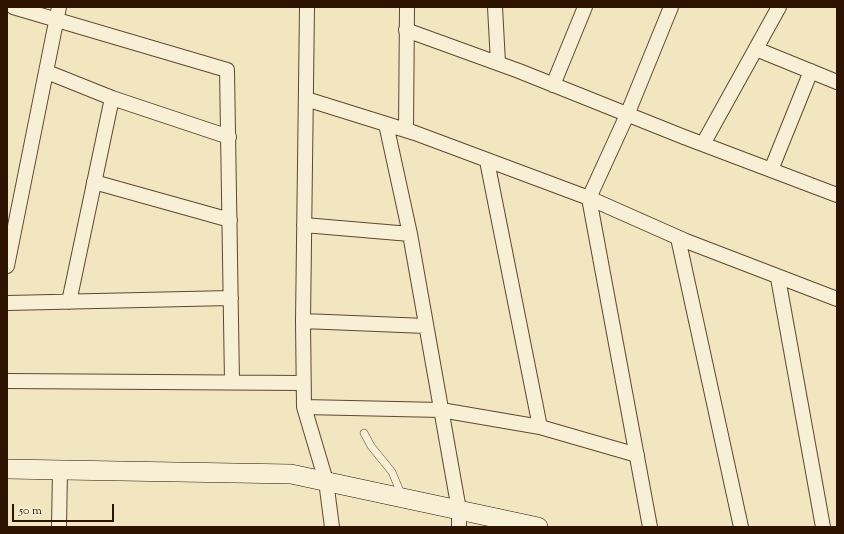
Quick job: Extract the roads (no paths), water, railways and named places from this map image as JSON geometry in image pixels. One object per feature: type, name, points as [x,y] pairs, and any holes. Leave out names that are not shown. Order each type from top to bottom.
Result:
[{"type":"street","points":[[13,7],[57,14],[228,70],[232,382]]},
{"type":"street","points":[[307,7],[302,320],[304,407],[326,481],[332,527]]},
{"type":"street","points":[[406,130],[407,7]]},
{"type":"street","points":[[495,7],[498,63]]},
{"type":"street","points":[[553,85],[585,7]]},
{"type":"street","points":[[650,527],[589,198],[627,115],[671,7]]},
{"type":"street","points":[[703,144],[779,7]]},
{"type":"street","points":[[7,266],[12,214],[47,72],[57,14]]},
{"type":"street","points":[[406,30],[498,63],[627,115],[837,195]]},
{"type":"street","points":[[756,49],[837,82]]},
{"type":"street","points":[[771,170],[811,71]]},
{"type":"street","points":[[47,72],[112,98],[228,137]]},
{"type":"street","points":[[69,302],[112,98]]},
{"type":"street","points":[[306,98],[406,130],[589,198],[678,238],[778,278],[837,299]]},
{"type":"street","points":[[386,124],[410,234],[459,518]]},
{"type":"street","points":[[487,161],[540,427]]},
{"type":"street","points":[[94,182],[230,220]]},
{"type":"street","points":[[304,225],[410,234]]},
{"type":"street","points":[[678,238],[741,527]]},
{"type":"street","points":[[778,278],[823,527]]},
{"type":"street","points":[[7,303],[231,298]]},
{"type":"street","points":[[302,320],[426,326]]},
{"type":"street","points":[[7,381],[303,383]]},
{"type":"street","points":[[304,407],[441,410],[540,427],[637,456]]},
{"type":"street","points":[[7,469],[291,474],[403,498],[459,518],[538,527]]},
{"type":"street","points":[[59,527],[60,470]]},
{"type":"lane","points":[[364,432],[371,446],[392,472],[403,498]]}]
